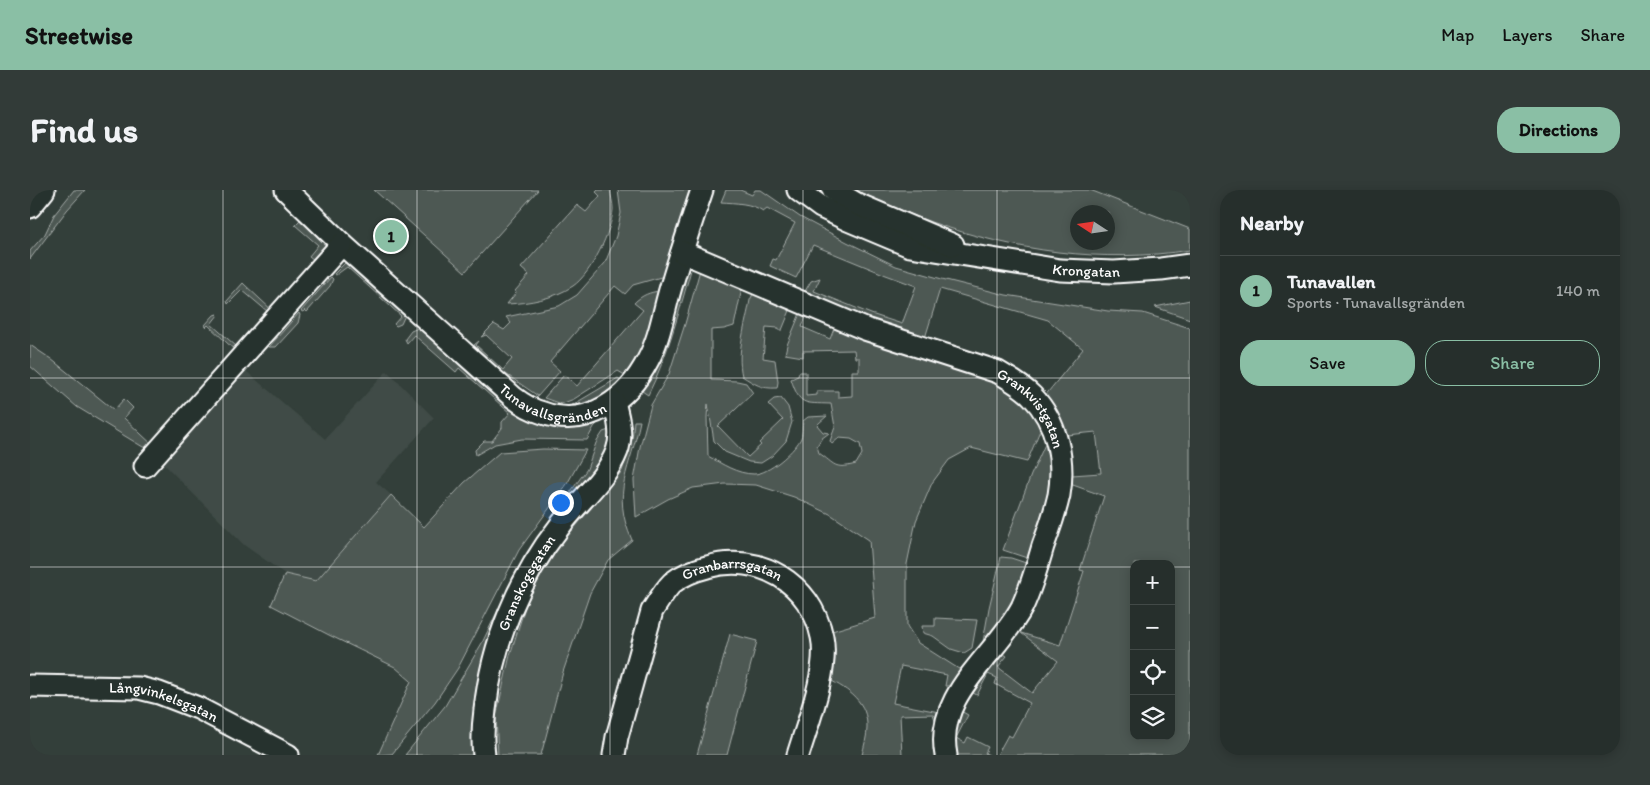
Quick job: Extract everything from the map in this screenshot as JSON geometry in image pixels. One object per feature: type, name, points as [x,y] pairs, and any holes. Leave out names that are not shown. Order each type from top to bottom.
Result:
[{"type":"street","points":[[30,207],[44,190]]},
{"type":"street","name":"Tunavallsgränden","points":[[286,190],[342,244],[513,397],[527,407],[544,414],[563,417],[581,416],[599,411],[614,402],[648,361],[702,190]]},
{"type":"street","name":"Krongatan","points":[[798,190],[821,207],[910,246],[1060,270],[1114,272],[1190,265]]},
{"type":"street","name":"Krongatan","points":[[833,190],[857,204],[983,257]]},
{"type":"street","points":[[145,466],[342,244]]},
{"type":"street","name":"Grankvistgatan","points":[[682,252],[865,329],[998,372],[1016,382],[1032,396],[1046,415],[1060,451],[1061,472],[1059,495],[1051,523],[1021,608],[1009,628],[958,693],[950,710],[945,727],[946,755]]},
{"type":"street","name":"Granskogsgatan","points":[[484,755],[483,729],[488,685],[503,629],[520,588],[536,559],[569,513],[611,464],[618,448],[620,428],[614,402]]},
{"type":"street","name":"Granbarrsgatan","points":[[614,755],[617,737],[652,611],[672,583],[700,568],[729,562],[747,563],[765,568],[780,576],[796,587],[816,618],[822,636],[824,655],[822,671],[798,755]]},
{"type":"street","name":"Långvinkelsgatan","points":[[30,686],[139,688],[159,693],[198,708],[288,755]]},
{"type":"shaded area","points":[[74,190],[85,190],[67,210],[30,259],[30,251],[45,234],[54,215]]},
{"type":"shaded area","points":[[374,190],[538,190],[465,272]]},
{"type":"shaded area","points":[[598,190],[610,190],[613,209],[612,218],[605,240],[587,272],[573,286],[557,294],[524,303],[507,304],[529,275],[521,268],[577,205],[586,212],[600,196],[596,192]]},
{"type":"shaded area","points":[[618,190],[691,190],[668,275],[633,285],[625,294],[615,286],[550,362],[560,371],[538,396],[503,372],[474,345],[479,341],[476,345],[503,370],[512,359],[486,335],[481,337],[494,324],[504,330],[511,323],[506,317],[559,306],[577,295],[605,263],[616,236],[621,213]]},
{"type":"shaded area","points":[[726,190],[740,190],[752,195],[755,190],[761,190],[800,217],[847,242],[896,266],[942,279],[1006,295],[1108,311],[1143,313],[1190,328],[1190,755],[997,755],[1008,735],[1012,737],[1030,703],[995,684],[997,678],[988,674],[977,695],[969,694],[1002,653],[1007,656],[998,667],[1032,693],[1058,661],[1021,633],[1060,645],[1084,571],[1080,570],[1104,496],[1070,484],[1072,475],[1101,473],[1096,432],[1067,435],[1044,397],[1083,349],[1048,320],[940,289],[925,338],[843,310],[804,293],[811,281],[820,278],[814,291],[871,314],[902,324],[916,286],[813,245],[796,278],[770,266],[773,259],[776,260],[795,223],[767,208],[763,211],[738,203],[721,202]]},
{"type":"shaded area","points":[[853,190],[1090,190],[1190,229],[1190,250],[1124,256],[1059,252],[995,241],[931,222]]},
{"type":"shaded area","points":[[301,219],[328,244],[319,264],[309,256],[318,245],[295,225]]},
{"type":"shaded area","points":[[349,259],[405,315],[401,324],[396,326],[394,324],[401,316],[347,267],[336,275],[334,274]]},
{"type":"shaded area","points":[[691,270],[667,349],[648,395],[639,389],[683,278]]},
{"type":"shaded area","points":[[700,270],[742,288],[734,326],[711,330],[711,380],[746,383],[753,393],[718,426],[748,457],[761,445],[759,443],[783,420],[768,404],[774,399],[781,398],[788,407],[792,422],[786,441],[772,456],[761,463],[749,462],[725,452],[714,441],[708,404],[708,456],[730,468],[748,474],[767,470],[797,445],[802,436],[803,421],[808,417],[827,416],[817,425],[823,432],[829,433],[821,439],[817,446],[819,453],[832,463],[839,466],[856,464],[862,454],[860,444],[851,439],[839,438],[832,444],[830,441],[835,427],[831,404],[808,403],[800,399],[794,388],[791,379],[798,376],[799,372],[806,372],[806,396],[817,395],[817,391],[838,391],[838,397],[852,396],[852,371],[859,371],[859,358],[855,358],[854,350],[803,351],[803,357],[785,354],[801,311],[807,314],[802,327],[830,339],[835,326],[967,371],[1017,391],[1036,412],[1041,428],[1027,462],[971,448],[949,460],[932,483],[916,521],[907,564],[907,626],[918,643],[962,671],[952,686],[945,686],[947,675],[901,666],[893,703],[939,712],[942,701],[944,703],[936,723],[933,714],[900,715],[902,755],[862,755],[867,731],[866,719],[861,704],[850,692],[828,679],[832,631],[875,618],[869,540],[830,514],[794,497],[756,485],[725,484],[693,488],[668,499],[636,517],[634,480],[640,447],[651,405],[669,374]]},
{"type":"shaded area","points":[[331,277],[333,279],[330,286],[307,312],[305,310],[301,311]]},
{"type":"shaded area","points":[[243,283],[275,313],[268,312],[242,290],[228,304],[227,301]]},
{"type":"shaded area","points":[[660,291],[644,352],[628,377],[618,371],[574,399],[561,404],[544,398],[564,375],[577,386],[643,310],[634,303],[646,294]]},
{"type":"shaded area","points":[[754,292],[791,308],[782,330],[766,327],[763,358],[775,360],[777,388],[762,387],[742,376],[740,357],[742,338],[750,300]]},
{"type":"shaded area","points":[[1190,300],[1190,319],[1155,307]]},
{"type":"shaded area","points":[[299,313],[298,323],[276,347],[269,347]]},
{"type":"shaded area","points":[[217,314],[211,324],[236,346],[247,334],[250,343],[240,355],[208,325],[206,327],[205,325]]},
{"type":"shaded area","points":[[418,328],[427,330],[512,405],[601,420],[594,427],[587,440],[522,439],[495,444],[476,455],[475,450],[484,441],[492,441],[502,428],[502,422],[510,413],[459,368],[456,372],[414,335],[407,343],[405,339],[411,331]]},
{"type":"shaded area","points":[[30,345],[51,359],[114,410],[124,399],[133,408],[124,418],[156,448],[143,447],[77,407],[30,366]]},
{"type":"shaded area","points":[[246,371],[325,439],[387,371],[434,418],[376,482],[391,495],[316,581],[285,574],[244,545],[162,462]]},
{"type":"shaded area","points":[[618,378],[624,382],[589,405],[569,407]]},
{"type":"shaded area","points":[[634,421],[640,421],[622,494],[626,523],[632,540],[608,560],[590,593],[563,672],[541,755],[498,755],[496,717],[510,655],[526,604],[551,556],[622,471],[632,440]]},
{"type":"shaded area","points":[[609,430],[611,439],[609,453],[537,548],[477,755],[405,755],[445,706],[482,643],[532,545],[587,469],[596,443],[603,432]]},
{"type":"shaded area","points":[[1049,441],[1053,483],[1030,559],[1003,550],[1031,475],[1046,442]]},
{"type":"shaded area","points":[[543,449],[586,450],[567,484],[519,550],[458,668],[435,702],[392,754],[378,755],[411,681],[395,667],[271,605],[285,574],[316,581],[391,495],[424,527],[464,483],[500,452]]},
{"type":"shaded area","points":[[1001,557],[1029,564],[1011,606],[999,625],[983,642],[989,608]]},
{"type":"shaded area","points":[[935,618],[977,620],[972,648],[964,653],[951,649],[933,636],[923,633],[922,626],[935,626]]},
{"type":"shaded area","points":[[730,634],[757,641],[727,755],[697,755]]},
{"type":"shaded area","points":[[959,710],[968,715],[956,738],[965,743],[968,737],[988,747],[985,753],[989,755],[957,755],[953,742]]},
{"type":"place","name":"Tunavallen","points":[[391,236]]}]
